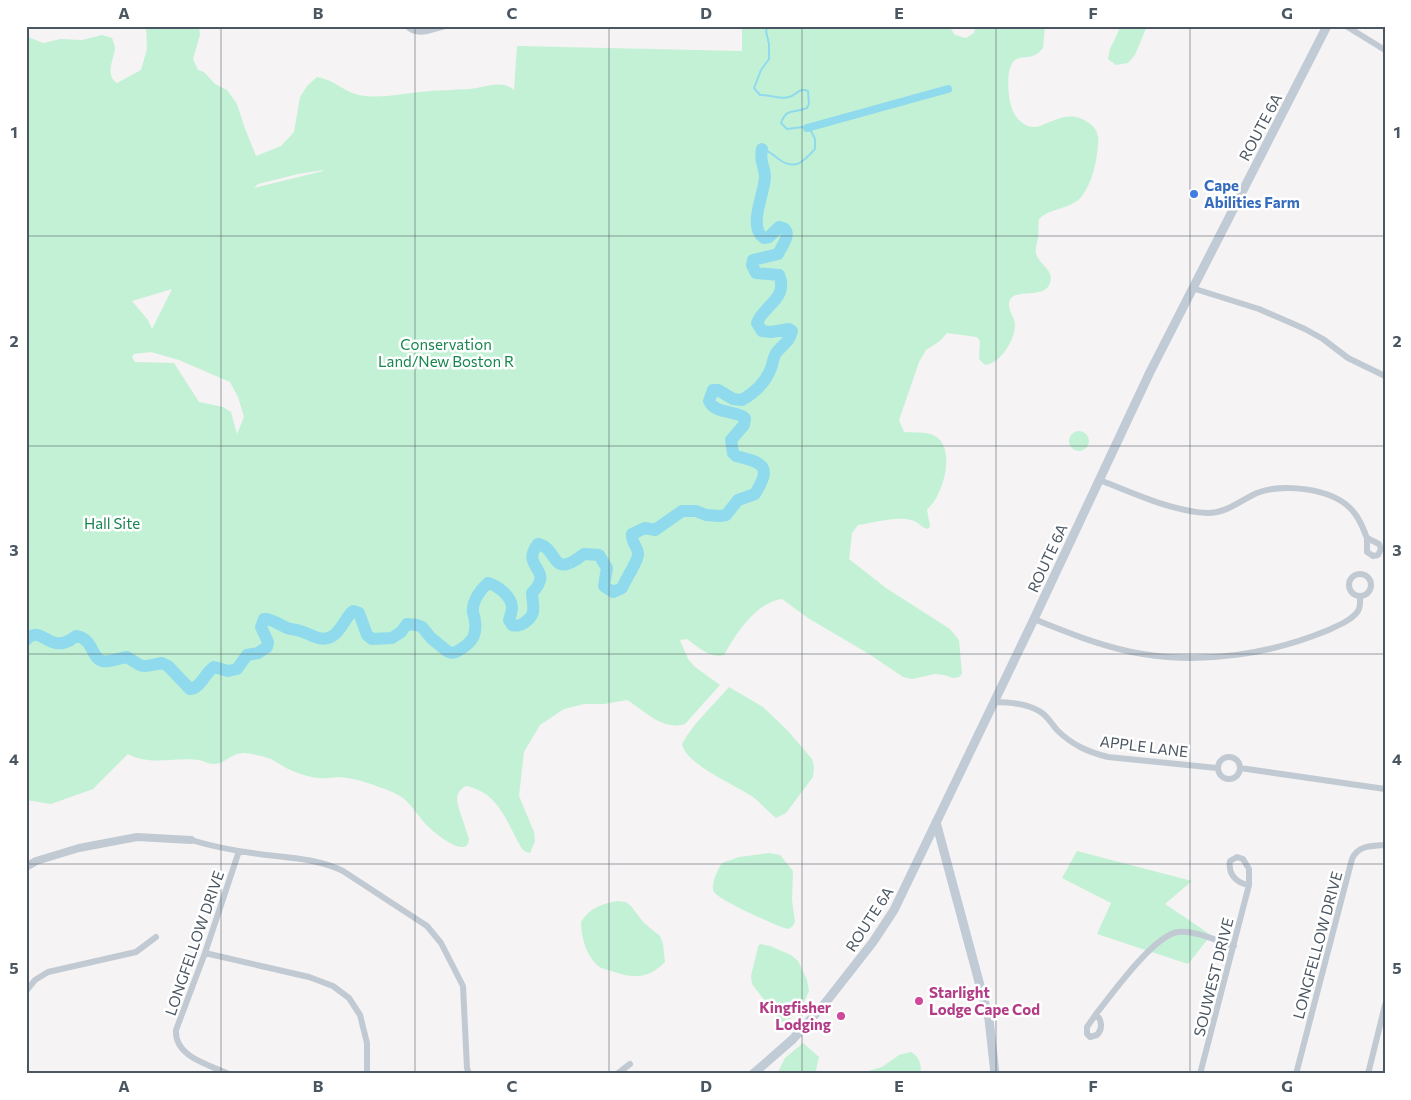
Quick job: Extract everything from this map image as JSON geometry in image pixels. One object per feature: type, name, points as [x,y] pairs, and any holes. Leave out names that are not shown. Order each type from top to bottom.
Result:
[{"type":"main road","name":"ROUTE 6A","points":[[753,1074],[807,1024],[873,942],[894,910],[1150,372],[1326,26]]},
{"type":"main road","points":[[936,822],[989,1020],[995,1074]]},
{"type":"street","points":[[407,26],[417,32],[425,32],[437,27],[446,26]]},
{"type":"street","points":[[1346,26],[1385,50]]},
{"type":"street","points":[[1192,288],[1259,309],[1298,325],[1348,358],[1385,376]]},
{"type":"street","points":[[1100,480],[1183,509],[1210,513],[1223,511],[1254,495],[1273,489],[1308,490],[1332,497],[1346,505],[1356,515],[1367,538]]},
{"type":"street","points":[[1034,619],[1109,647],[1144,654],[1176,657],[1212,657],[1261,651],[1331,628],[1353,616],[1359,609],[1360,596]]},
{"type":"street","name":"APPLE LANE","points":[[994,702],[1012,702],[1041,712],[1068,741],[1093,753],[1108,757],[1217,768],[1223,778],[1230,779],[1237,776],[1240,768]]},
{"type":"street","points":[[1217,768],[1222,759],[1229,756],[1236,759],[1240,768],[1385,790]]},
{"type":"street","points":[[26,867],[36,861],[78,848],[137,837],[191,840],[218,848],[302,859],[331,865],[426,926],[441,942],[463,986],[468,1074]]},
{"type":"street","name":"LONGFELLOW DRIVE","points":[[1296,1074],[1352,859],[1354,854],[1361,848],[1385,845]]},
{"type":"street","name":"LONGFELLOW DRIVE","points":[[230,1074],[188,1055],[180,1048],[176,1040],[176,1030],[205,953],[239,851]]},
{"type":"street","name":"SOUWEST DRIVE","points":[[1200,1074],[1249,885]]},
{"type":"street","points":[[1096,1014],[1142,958],[1164,937],[1185,932],[1234,946]]},
{"type":"street","points":[[26,991],[35,980],[48,972],[136,952],[156,937]]},
{"type":"street","points":[[205,953],[310,977],[334,986],[349,998],[360,1015],[367,1043],[367,1074]]},
{"type":"street","points":[[1368,1074],[1385,1005]]},
{"type":"street","points":[[617,1074],[630,1064]]},
{"type":"green space","points":[[146,26],[199,26],[200,35],[193,59],[198,70],[204,72],[215,84],[227,90],[237,104],[256,156],[281,146],[294,132],[300,97],[307,86],[317,77],[328,80],[348,91],[367,96],[470,89],[492,85],[504,85],[514,90],[517,46],[742,51],[742,26],[949,26],[955,35],[966,38],[974,33],[976,26],[1045,26],[1043,48],[1035,55],[1015,60],[1011,65],[1008,82],[1011,104],[1014,113],[1020,121],[1028,126],[1040,126],[1062,117],[1070,116],[1079,118],[1092,125],[1098,135],[1098,142],[1091,178],[1086,190],[1077,201],[1049,212],[1039,219],[1036,253],[1050,274],[1050,283],[1047,288],[1041,291],[1016,295],[1011,298],[1009,306],[1015,322],[1014,331],[1006,350],[1001,356],[991,364],[985,365],[979,359],[980,341],[977,337],[947,333],[940,341],[926,350],[919,362],[899,420],[904,432],[932,434],[935,436],[941,441],[946,455],[945,472],[941,488],[927,510],[930,526],[928,529],[913,521],[899,519],[858,525],[852,533],[849,559],[886,588],[950,629],[959,640],[962,674],[959,677],[953,678],[935,674],[912,679],[903,677],[869,654],[808,618],[782,599],[773,601],[755,612],[734,638],[724,655],[709,654],[687,639],[680,640],[688,659],[695,667],[720,685],[685,724],[669,725],[654,719],[627,700],[604,704],[584,704],[564,709],[540,725],[524,752],[519,796],[534,832],[535,841],[530,853],[522,849],[501,810],[487,795],[478,790],[466,786],[459,792],[457,799],[469,839],[464,847],[446,841],[424,822],[407,802],[392,792],[370,783],[349,778],[315,778],[289,770],[271,759],[245,753],[236,754],[214,764],[190,759],[145,760],[128,754],[93,789],[51,804],[26,800],[26,36],[43,43],[61,39],[82,40],[102,35],[112,38],[115,49],[111,76],[117,83],[141,70],[147,49]],"holes":[[[323,171],[254,188],[258,184]],[[172,289],[152,329],[148,320],[132,301]],[[151,352],[179,360],[230,382],[238,397],[244,417],[237,434],[231,412],[223,407],[199,402],[174,363],[135,362],[132,357],[134,354]]]},
{"type":"green space","points":[[1121,26],[1147,26],[1135,55],[1128,63],[1116,65],[1108,59],[1110,49]]},
{"type":"green space","points":[[1079,431],[1086,434],[1089,441],[1086,448],[1079,451],[1072,448],[1069,441],[1072,434]]},
{"type":"green space","points":[[729,687],[763,707],[788,731],[812,759],[814,767],[813,777],[786,813],[776,818],[753,797],[702,767],[692,759],[682,744],[698,721]]},
{"type":"green space","points":[[1077,851],[1192,881],[1165,904],[1211,935],[1188,964],[1097,934],[1111,903],[1062,878]]},
{"type":"green space","points":[[769,853],[780,855],[793,871],[792,900],[795,922],[788,929],[736,906],[718,896],[713,889],[715,877],[722,863],[739,857]]},
{"type":"green space","points":[[617,901],[626,902],[631,906],[644,923],[660,936],[665,962],[659,968],[646,975],[633,976],[604,969],[593,961],[587,951],[581,922],[584,917],[596,907]]},
{"type":"green space","points":[[760,944],[791,955],[798,961],[807,980],[809,991],[804,1002],[788,1021],[781,1022],[752,984],[751,976]]},
{"type":"green space","points":[[803,1043],[819,1057],[815,1074],[777,1074],[785,1058]]},
{"type":"green space","points":[[911,1052],[919,1061],[921,1074],[866,1074],[865,1072],[882,1067],[899,1055]]},
{"type":"waterway","points":[[762,149],[770,152],[780,160],[791,164],[800,163],[815,149],[815,139],[811,131],[803,127],[787,129],[781,123],[788,113],[807,108],[809,104],[808,91],[802,90],[792,96],[782,98],[760,95],[754,88],[761,70],[769,59],[769,44],[766,31],[768,26]]},
{"type":"waterway","points":[[791,26],[798,28],[802,26]]},
{"type":"waterway","points":[[807,128],[948,89]]},
{"type":"waterway","points":[[26,640],[37,635],[59,643],[67,642],[76,636],[86,641],[98,659],[102,661],[127,657],[143,666],[162,663],[168,666],[190,689],[197,686],[214,667],[228,671],[237,669],[247,655],[258,653],[267,647],[268,642],[261,627],[264,619],[272,620],[289,629],[325,639],[337,633],[353,611],[359,613],[367,635],[372,639],[392,638],[401,632],[407,624],[417,625],[422,627],[431,638],[450,653],[465,646],[473,638],[475,630],[474,602],[488,583],[496,586],[510,599],[512,608],[509,620],[512,625],[521,625],[533,614],[532,593],[538,585],[540,578],[532,558],[538,544],[545,547],[560,564],[573,561],[584,554],[599,555],[607,568],[604,586],[613,592],[622,588],[638,556],[632,534],[645,528],[655,530],[682,511],[696,511],[706,515],[726,515],[738,500],[755,494],[763,477],[764,472],[759,464],[736,456],[733,453],[731,440],[744,425],[745,418],[720,410],[709,401],[713,390],[718,390],[733,399],[742,400],[755,390],[766,378],[776,353],[788,341],[792,331],[789,329],[771,332],[762,331],[757,323],[778,296],[781,290],[781,283],[779,275],[756,273],[752,265],[753,260],[778,254],[787,234],[784,228],[779,227],[769,237],[764,238],[759,233],[757,218],[765,177],[761,158],[762,149]]},
{"type":"place","name":"Cape Abilities Farm","points":[[1194,194]]},
{"type":"place","name":"Starlight Lodge Cape Cod","points":[[919,1001]]},
{"type":"place","name":"Kingfisher Lodging","points":[[841,1016]]},
{"type":"park label","name":"Conservation Land/New Boston R","points":[[446,352]]},
{"type":"park label","name":"Hall Site","points":[[112,523]]}]
